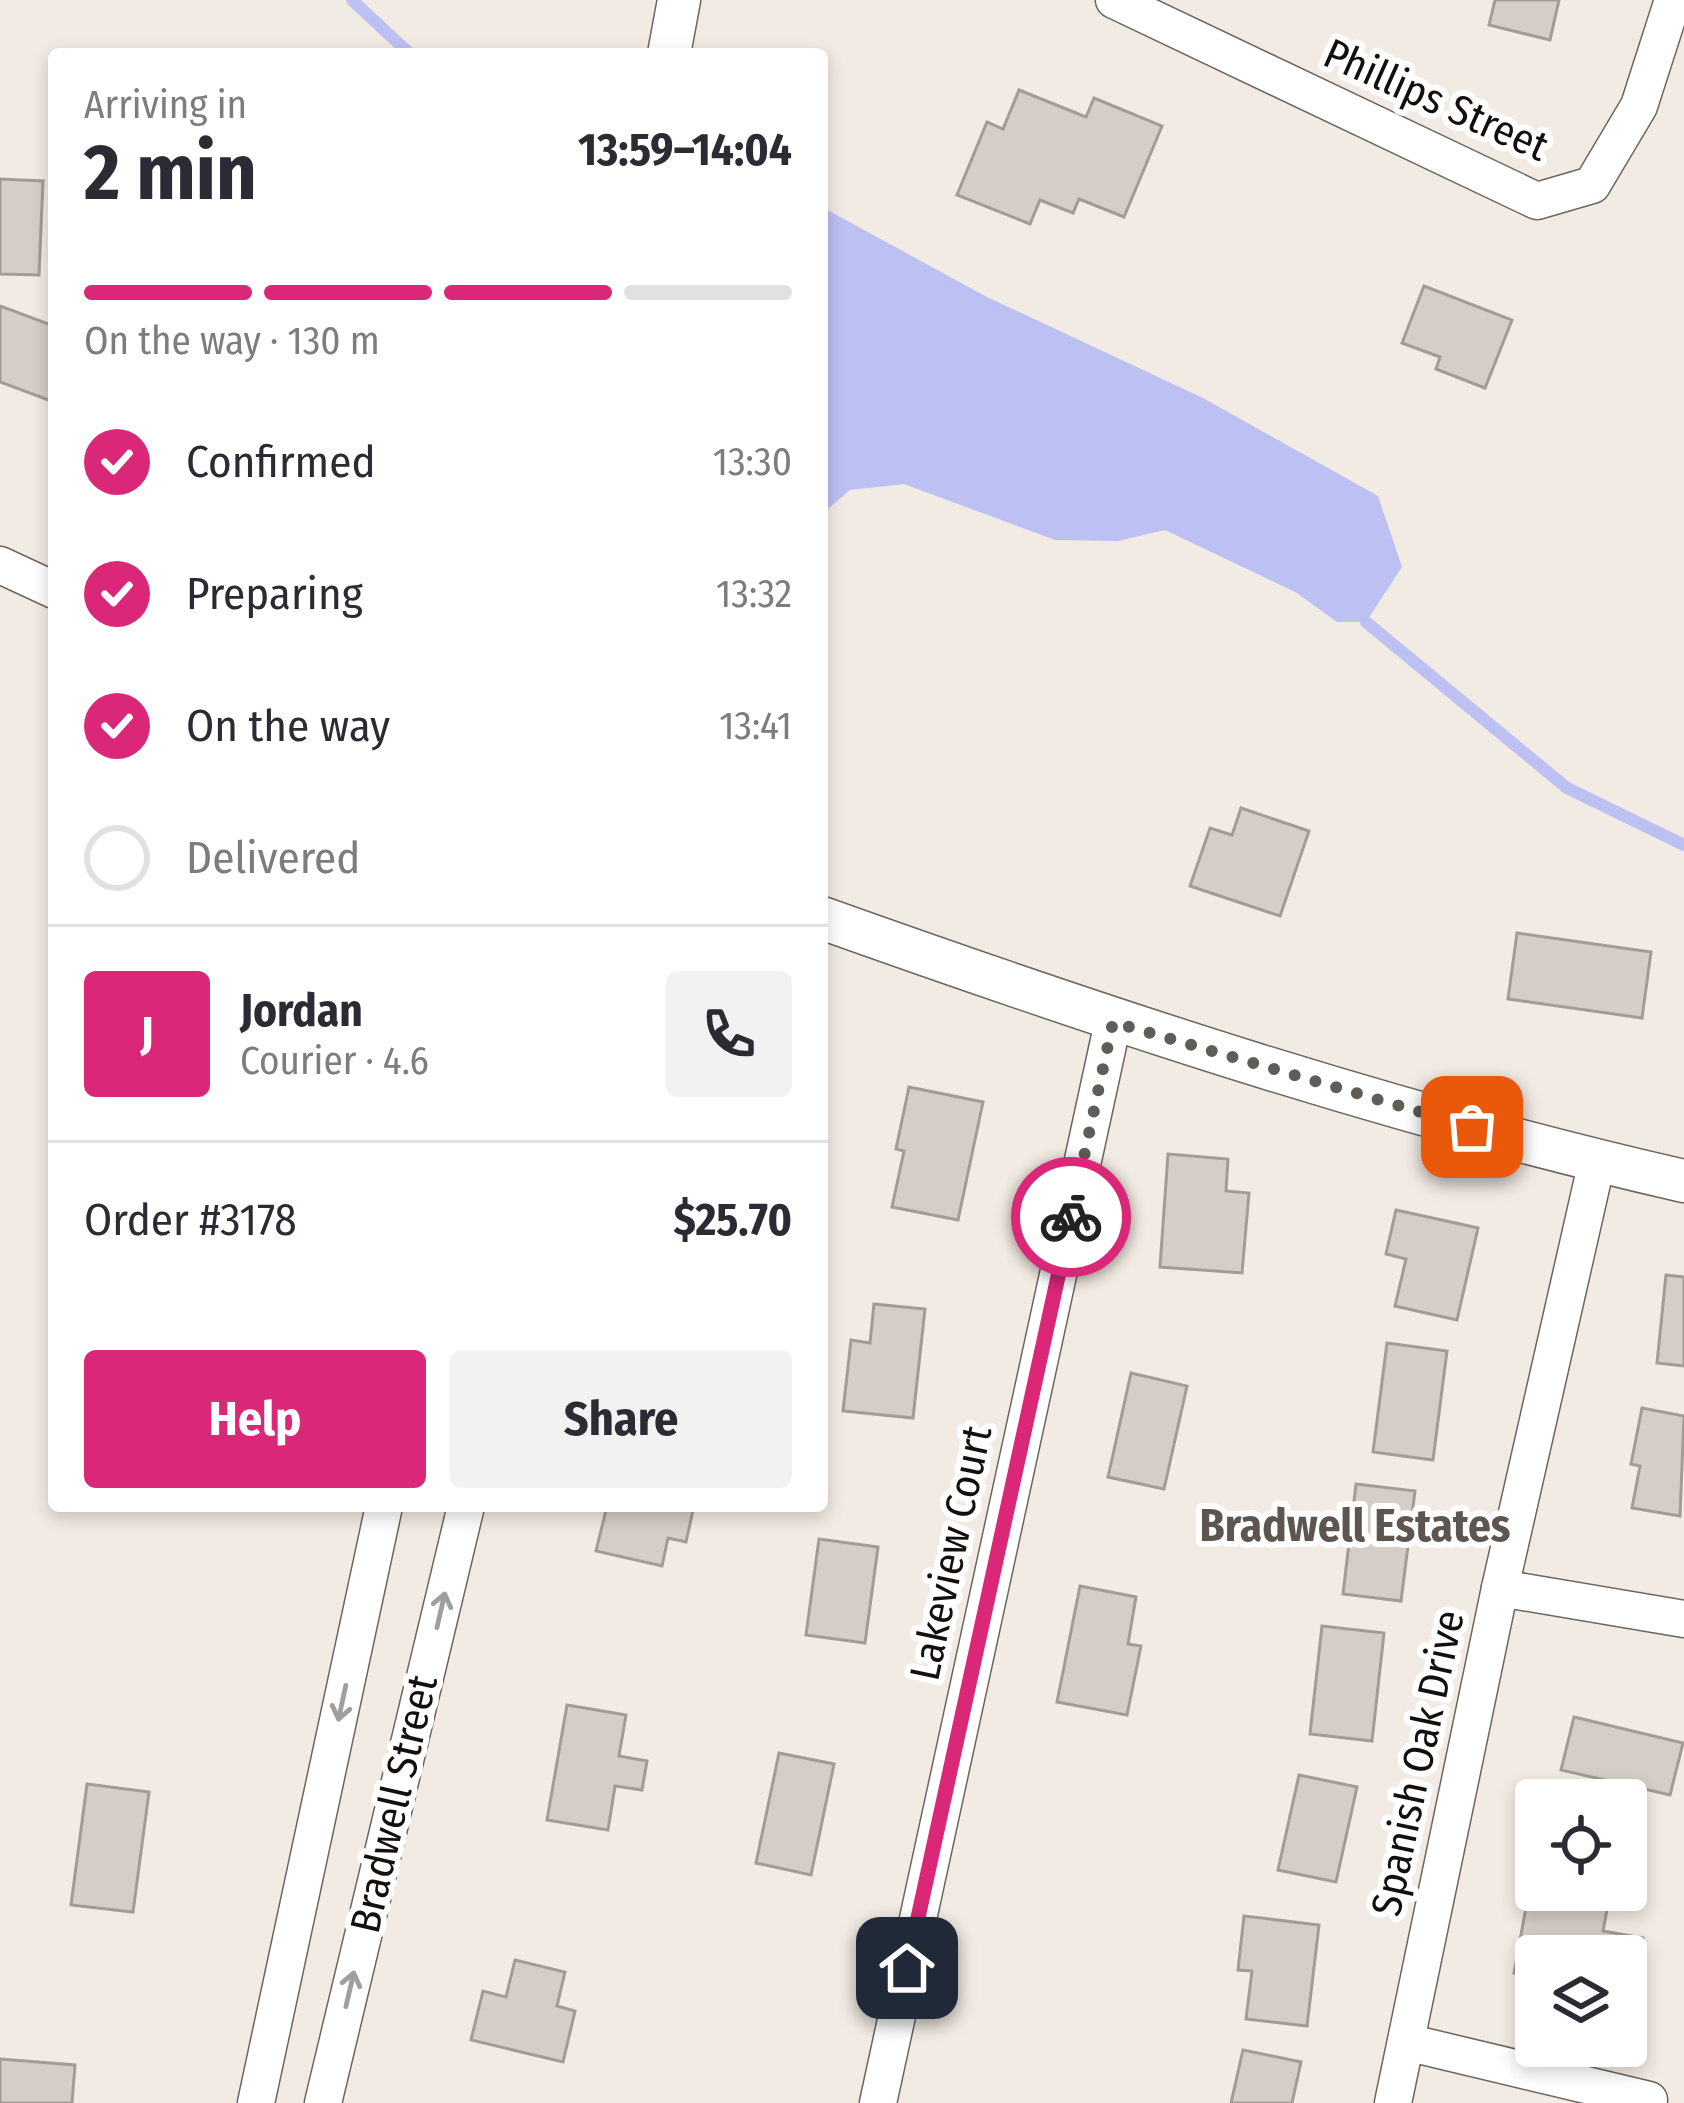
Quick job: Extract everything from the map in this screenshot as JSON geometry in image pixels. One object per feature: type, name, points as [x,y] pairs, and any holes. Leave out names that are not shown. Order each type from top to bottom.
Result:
[{"type":"street","points":[[670,48],[679,0]]},
{"type":"street","name":"Phillips Street","points":[[1114,0],[1162,10],[1538,202],[1592,185],[1639,106],[1673,0]]},
{"type":"street","points":[[0,565],[48,587]]},
{"type":"street","points":[[828,920],[1113,1022],[1597,1161],[1684,1181]]},
{"type":"street","name":"Lakeview Court","points":[[878,2103],[1113,1022]]},
{"type":"street","name":"Spanish Oak Drive","points":[[1393,2103],[1500,1588],[1597,1161]]},
{"type":"street","name":"Bradwell Street","points":[[256,2103],[383,1512]]},
{"type":"street","name":"Bradwell Street","points":[[323,2103],[465,1512]]},
{"type":"street","points":[[1500,1588],[1684,1619]]},
{"type":"street","points":[[1406,2042],[1649,2100]]},
{"type":"water","points":[[828,210],[987,297],[1203,398],[1378,496],[1402,567],[1366,622],[1337,622],[1297,593],[1165,530],[1118,541],[1055,540],[904,484],[850,490],[828,509]]},
{"type":"building","points":[[1495,0],[1559,0],[1550,40],[1489,25]]},
{"type":"building","points":[[1019,90],[1086,117],[1094,98],[1162,126],[1124,217],[1079,199],[1073,213],[1040,200],[1030,224],[957,195],[987,122],[1003,129]]},
{"type":"building","points":[[0,179],[43,181],[39,275],[0,274]]},
{"type":"building","points":[[1424,286],[1512,320],[1485,388],[1436,369],[1440,357],[1402,343]]},
{"type":"building","points":[[0,306],[48,324],[48,400],[0,382]]},
{"type":"building","points":[[1241,808],[1309,831],[1280,916],[1190,886],[1210,828],[1232,835]]},
{"type":"building","points":[[1517,933],[1651,952],[1642,1018],[1508,999]]},
{"type":"building","points":[[909,1087],[983,1102],[958,1220],[892,1207],[904,1151],[896,1149]]},
{"type":"building","points":[[1168,1154],[1228,1159],[1226,1191],[1249,1193],[1242,1273],[1160,1267]]},
{"type":"building","points":[[1396,1210],[1478,1228],[1457,1320],[1395,1306],[1406,1259],[1386,1254]]},
{"type":"building","points":[[1666,1275],[1684,1277],[1684,1366],[1657,1363]]},
{"type":"building","points":[[874,1304],[925,1309],[913,1418],[843,1411],[851,1340],[870,1343]]},
{"type":"building","points":[[1387,1343],[1447,1351],[1433,1460],[1373,1452]]},
{"type":"building","points":[[1131,1373],[1187,1386],[1164,1489],[1108,1477]]},
{"type":"building","points":[[1642,1408],[1684,1416],[1680,1516],[1632,1508],[1640,1466],[1631,1464]]},
{"type":"building","points":[[1356,1484],[1415,1491],[1401,1601],[1343,1594]]},
{"type":"building","points":[[606,1512],[693,1512],[686,1542],[668,1538],[662,1566],[596,1551]]},
{"type":"building","points":[[819,1539],[878,1547],[865,1643],[806,1635]]},
{"type":"building","points":[[1080,1586],[1136,1597],[1128,1644],[1141,1646],[1127,1715],[1057,1702]]},
{"type":"building","points":[[1322,1626],[1384,1633],[1372,1741],[1310,1734]]},
{"type":"building","points":[[567,1705],[626,1715],[619,1756],[647,1761],[642,1790],[615,1786],[608,1830],[547,1820]]},
{"type":"building","points":[[1574,1717],[1683,1743],[1670,1795],[1647,1790],[1647,1779],[1600,1779],[1561,1770]]},
{"type":"building","points":[[779,1753],[834,1764],[811,1875],[756,1863]]},
{"type":"building","points":[[1299,1775],[1357,1787],[1336,1882],[1278,1870]]},
{"type":"building","points":[[87,1784],[149,1792],[133,1912],[71,1905]]},
{"type":"building","points":[[1525,1911],[1607,1911],[1603,1931],[1626,1935],[1521,1935]]},
{"type":"building","points":[[1244,1916],[1319,1925],[1307,2026],[1246,2019],[1252,1971],[1238,1970]]},
{"type":"building","points":[[515,1960],[565,1972],[557,2006],[575,2011],[563,2062],[471,2040],[483,1991],[506,1997]]},
{"type":"building","points":[[1243,2050],[1301,2062],[1292,2103],[1231,2103]]},
{"type":"building","points":[[0,2059],[75,2065],[72,2103],[0,2103]]},
{"type":"waterway","points":[[352,0],[404,48]]},
{"type":"waterway","points":[[1366,622],[1567,788],[1684,845]]},
{"type":"way so far","points":[[1071,1217],[1113,1022],[1472,1127]]},
{"type":"district","name":"Bradwell Estates","points":[[1355,1526]]},
{"type":"route","points":[[907,1968],[1071,1217]]}]
